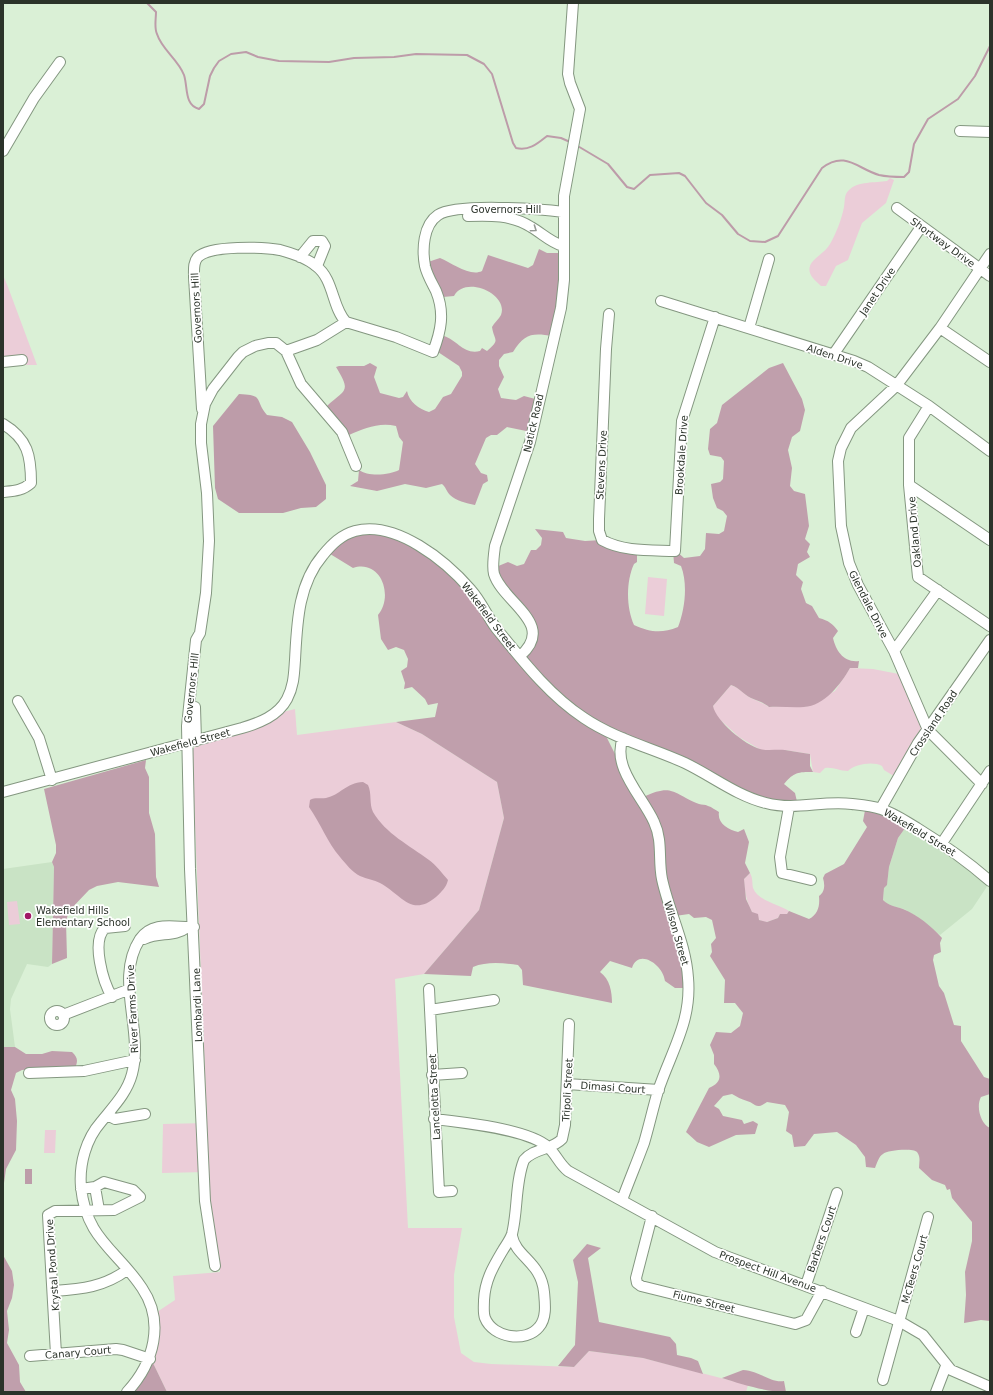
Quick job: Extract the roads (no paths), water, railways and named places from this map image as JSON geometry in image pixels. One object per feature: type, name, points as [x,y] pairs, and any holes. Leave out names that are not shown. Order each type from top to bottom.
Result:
[{"type":"street","name":"Natick Road","points":[[520,656],[527,650],[532,639],[532,627],[523,611],[501,588],[494,573],[494,557],[495,546],[530,442],[561,308],[564,212],[568,170],[580,109],[568,74],[573,3]]},
{"type":"street","points":[[3,151],[34,98],[60,62]]},
{"type":"street","points":[[960,131],[990,132]]},
{"type":"street","name":"Governors Hill","points":[[430,226],[438,215],[459,210],[517,208],[564,212]]},
{"type":"street","name":"Shortway Drive","points":[[897,208],[990,276]]},
{"type":"street","name":"Governors Hill","points":[[430,226],[450,217],[479,215],[506,217],[523,222],[547,240],[563,246]]},
{"type":"street","points":[[300,257],[314,241],[322,241],[325,246],[317,266],[325,277],[342,317],[346,322],[396,337],[433,352],[440,332],[442,319],[439,301],[426,268],[424,255],[424,244],[430,226]]},
{"type":"street","name":"Janet Drive","points":[[833,355],[921,227]]},
{"type":"street","name":"Governors Hill","points":[[191,743],[202,641],[200,632],[206,592],[209,541],[207,493],[201,443],[202,417],[194,277],[197,258],[205,253],[227,249],[271,249],[300,257],[317,266]]},
{"type":"street","name":"Glendale Drive","points":[[982,784],[928,730],[894,652],[858,585],[849,563],[839,512],[838,461],[841,448],[851,428],[896,386],[940,328],[990,254]]},
{"type":"street","points":[[749,328],[769,259]]},
{"type":"street","name":"Alden Drive","points":[[661,300],[868,367],[929,406],[990,450]]},
{"type":"street","name":"Stevens Drive","points":[[609,314],[606,349],[599,519],[601,538],[612,545],[634,549],[675,550]]},
{"type":"street","name":"Brookdale Drive","points":[[675,550],[682,421],[715,317]]},
{"type":"street","points":[[346,322],[317,340],[286,351],[301,384],[342,432],[356,466]]},
{"type":"street","points":[[940,328],[990,362]]},
{"type":"street","name":"Governors Hill","points":[[202,417],[210,394],[232,364],[243,352],[255,346],[268,343],[276,344],[286,351]]},
{"type":"street","points":[[3,362],[22,360]]},
{"type":"street","name":"Oakland Drive","points":[[929,406],[909,438],[909,485],[918,577],[990,626]]},
{"type":"street","points":[[3,424],[14,431],[24,441],[29,456],[31,471],[31,483],[26,487],[18,491],[3,492]]},
{"type":"street","points":[[909,485],[990,540]]},
{"type":"street","name":"Wakefield Street","points":[[3,792],[191,743],[261,722],[277,711],[285,702],[291,690],[294,677],[297,619],[308,580],[316,563],[341,537],[353,532],[368,529],[382,530],[409,541],[427,551],[456,574],[473,592],[494,625],[520,656],[565,703],[602,729],[698,769],[743,795],[767,804],[788,807],[840,803],[881,808],[942,843],[990,881]]},
{"type":"street","points":[[894,652],[938,590]]},
{"type":"street","name":"Crossland Road","points":[[881,808],[918,743],[990,640]]},
{"type":"street","points":[[18,701],[39,738],[52,780]]},
{"type":"street","name":"Wilson Street","points":[[622,1200],[644,1143],[659,1090],[678,1044],[688,1000],[686,960],[663,882],[658,833],[649,811],[623,767],[619,750],[623,738]]},
{"type":"street","name":"Lombardi Lane","points":[[191,743],[191,927],[206,1201],[215,1266]]},
{"type":"street","points":[[942,843],[990,771]]},
{"type":"street","points":[[788,807],[780,857],[782,872],[811,880]]},
{"type":"street","name":"River Farms Drive","points":[[127,1392],[138,1380],[150,1359],[155,1338],[154,1316],[145,1293],[104,1244],[91,1225],[85,1210],[81,1189],[81,1170],[86,1148],[99,1124],[126,1088],[132,1075],[135,1040],[130,990],[130,960],[144,934],[156,928],[179,925],[191,927]]},
{"type":"street","points":[[112,997],[102,973],[99,951],[100,938],[105,928],[125,926]]},
{"type":"street","name":"Lancelotta Street","points":[[429,989],[434,1119],[439,1192],[452,1191]]},
{"type":"street","points":[[63,1015],[130,990]]},
{"type":"street","points":[[430,1010],[494,1000]]},
{"type":"street","name":"Tripoli Street","points":[[548,1147],[555,1145],[562,1139],[567,1084],[569,1024]]},
{"type":"street","points":[[29,1073],[84,1071],[134,1060]]},
{"type":"street","points":[[432,1075],[462,1073]]},
{"type":"street","name":"Dimasi Court","points":[[567,1084],[659,1090]]},
{"type":"street","points":[[107,1115],[115,1119],[145,1114]]},
{"type":"street","points":[[434,1119],[511,1132],[525,1136],[548,1147]]},
{"type":"street","points":[[512,1236],[515,1245],[539,1273],[544,1292],[545,1309],[542,1323],[533,1332],[519,1337],[498,1331],[488,1323],[484,1315],[485,1287],[488,1276],[512,1236],[522,1165],[529,1155],[548,1147]]},
{"type":"street","name":"Prospect Hill Avenue","points":[[548,1147],[564,1168],[715,1252],[822,1291],[898,1321],[923,1335],[946,1366],[953,1371],[990,1387]]},
{"type":"street","points":[[81,1189],[95,1187],[104,1182],[133,1190],[140,1196],[114,1210],[85,1210]]},
{"type":"street","points":[[95,1187],[98,1210]]},
{"type":"street","name":"Barbers Court","points":[[806,1285],[837,1193]]},
{"type":"street","name":"Krystal Pond Drive","points":[[56,1354],[54,1291],[48,1215],[55,1211],[85,1210]]},
{"type":"street","name":"Fiume Street","points":[[652,1216],[636,1278],[637,1283],[641,1286],[795,1324],[806,1320],[822,1291]]},
{"type":"street","name":"McTeers Court","points":[[883,1380],[928,1216]]},
{"type":"street","points":[[54,1291],[100,1286],[127,1270]]},
{"type":"street","points":[[856,1332],[864,1308]]},
{"type":"street","name":"Canary Court","points":[[30,1356],[116,1349],[150,1359]]},
{"type":"street","points":[[936,1392],[946,1366]]},
{"type":"waterway","points":[[147,3],[156,12],[155,23],[159,40],[181,69],[184,75],[189,100],[194,107],[199,109],[204,104],[210,76],[214,68],[219,61],[231,54],[246,52],[258,57],[279,61],[329,62],[354,58],[394,57],[416,54],[467,55],[484,64],[492,74],[513,143],[516,148],[529,148],[547,136],[561,138],[570,142]]},
{"type":"waterway","points":[[576,145],[608,164],[627,187],[634,189],[650,175],[679,173],[685,176],[706,203],[722,215],[738,234],[750,241],[765,242],[778,236],[822,168],[830,163],[838,161],[851,162],[879,175],[904,177],[909,172],[914,144],[928,119],[958,99],[975,76],[990,46]]},
{"type":"place","name":"Wakefield Hills Elementary School","points":[[28,916]]}]
